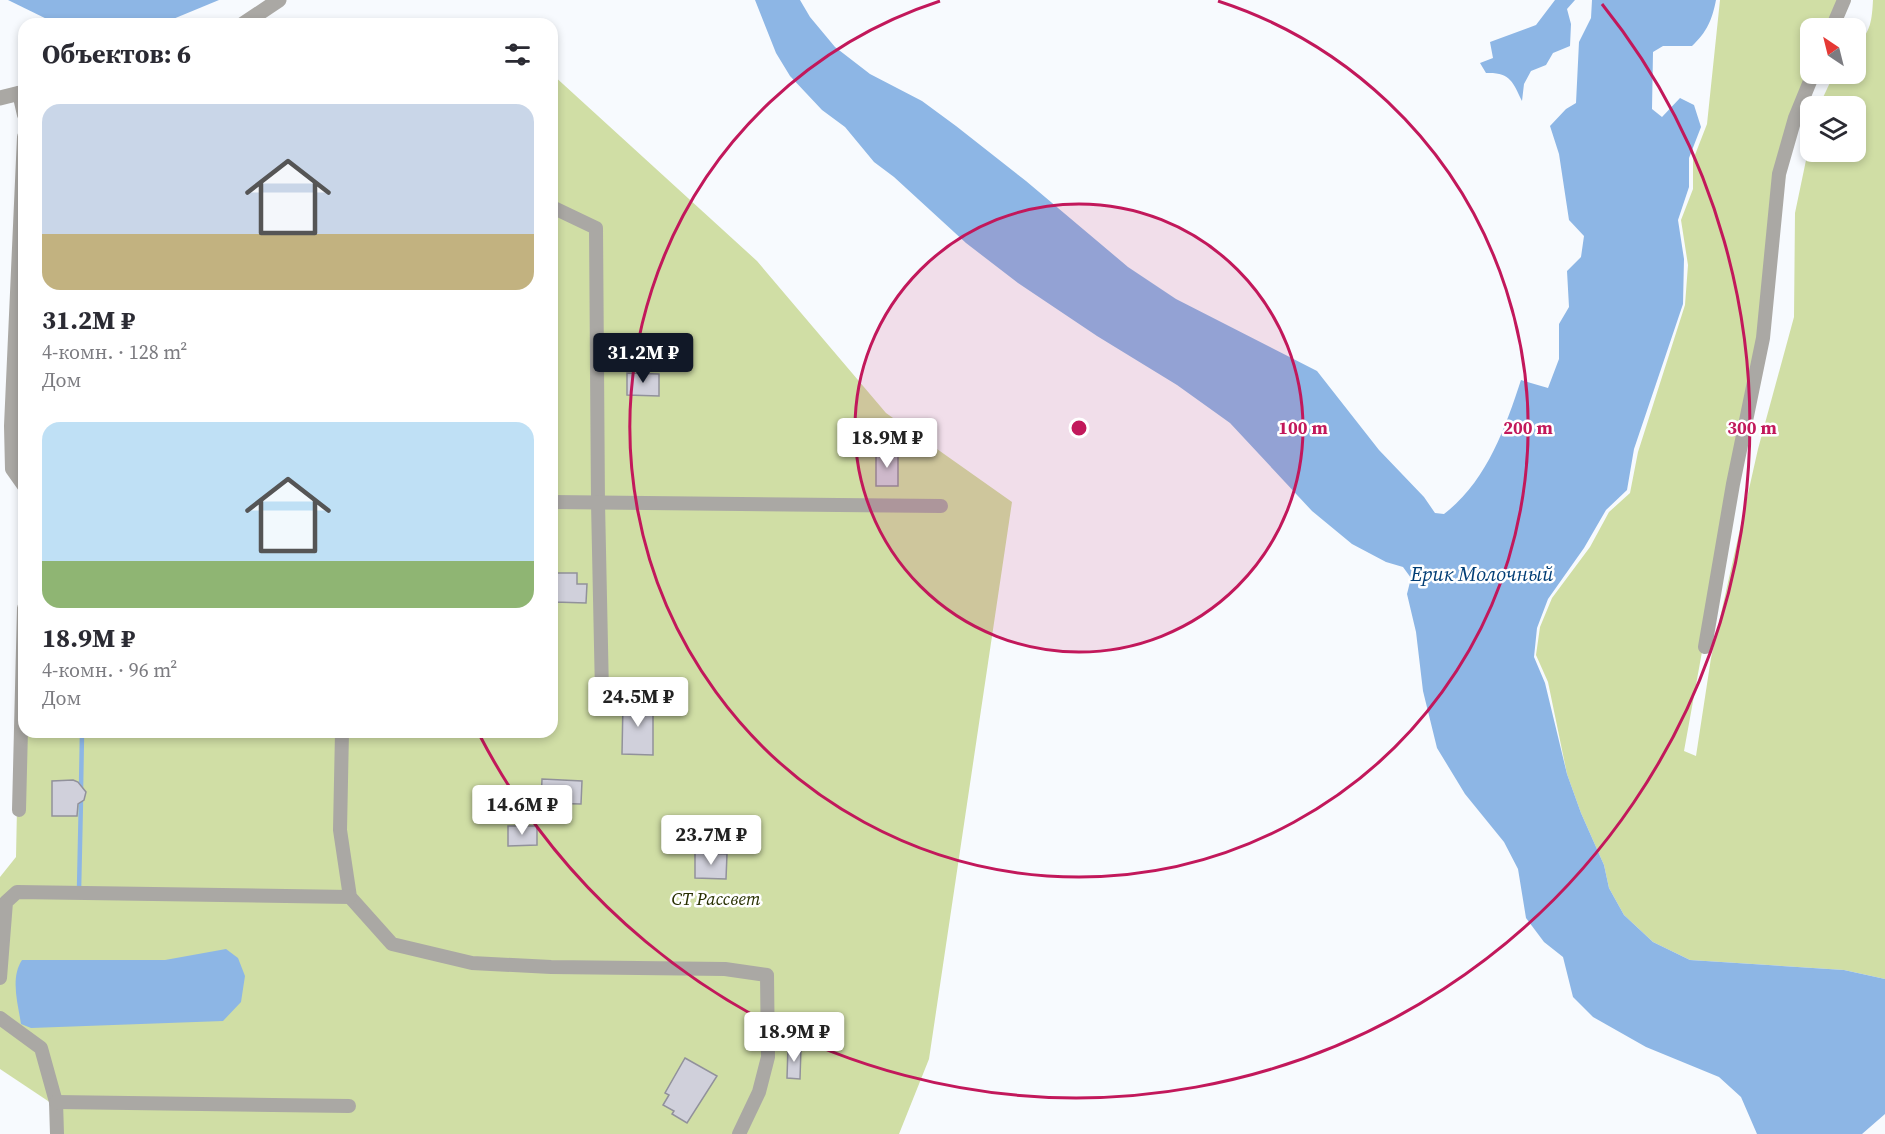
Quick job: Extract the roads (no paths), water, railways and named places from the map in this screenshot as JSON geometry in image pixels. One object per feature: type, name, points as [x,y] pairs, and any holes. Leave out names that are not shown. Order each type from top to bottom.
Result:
[{"type":"street","points":[[252,18],[279,0]]},
{"type":"street","points":[[1836,18],[1844,0]]},
{"type":"street","points":[[1705,647],[1733,484],[1763,338],[1779,174],[1795,118],[1809,84]]},
{"type":"street","points":[[0,98],[18,94]]},
{"type":"street","points":[[558,210],[596,228],[602,693]]},
{"type":"street","points":[[18,270],[11,426],[12,469],[18,478]]},
{"type":"street","points":[[558,502],[940,506]]},
{"type":"street","points":[[19,810],[21,738]]},
{"type":"street","points":[[342,738],[340,830],[350,897],[392,944],[472,963],[725,969],[766,975],[768,1057],[759,1092],[740,1134]]},
{"type":"street","points":[[0,978],[6,902],[17,892],[350,897]]},
{"type":"street","points":[[0,1018],[41,1048],[56,1102],[57,1134]]},
{"type":"street","points":[[56,1102],[349,1106]]},
{"type":"water","points":[[8,0],[219,0],[176,18],[45,18]]},
{"type":"water","name":"Ерик Молочный","points":[[755,0],[800,0],[810,17],[835,47],[870,74],[922,101],[956,126],[1026,181],[1128,267],[1176,299],[1317,371],[1379,450],[1424,497],[1435,513],[1444,514],[1459,501],[1483,470],[1501,435],[1521,380],[1548,388],[1559,359],[1559,324],[1569,307],[1567,271],[1581,257],[1584,236],[1569,220],[1559,154],[1550,126],[1566,109],[1576,103],[1579,42],[1591,18],[1592,0],[1716,0],[1708,25],[1702,36],[1692,46],[1663,46],[1653,52],[1652,109],[1662,117],[1680,98],[1694,105],[1701,127],[1689,158],[1689,187],[1678,220],[1684,259],[1683,304],[1634,449],[1627,490],[1606,510],[1584,548],[1548,599],[1537,628],[1534,657],[1545,683],[1567,774],[1604,865],[1609,888],[1624,915],[1653,942],[1690,960],[1844,970],[1885,979],[1885,1114],[1862,1134],[1757,1134],[1741,1097],[1719,1077],[1646,1047],[1593,1017],[1573,997],[1563,957],[1544,942],[1526,918],[1518,869],[1504,842],[1465,794],[1437,748],[1423,691],[1416,632],[1407,594],[1411,578],[1403,567],[1386,562],[1352,544],[1312,511],[1230,423],[1177,385],[1097,336],[1018,283],[966,243],[894,177],[874,162],[845,127],[822,110],[790,76],[776,53]]},
{"type":"water","points":[[1555,0],[1575,0],[1567,9],[1571,24],[1570,46],[1553,53],[1546,65],[1531,71],[1524,84],[1522,101],[1516,88],[1506,76],[1486,73],[1480,63],[1493,58],[1490,42],[1536,25]]},
{"type":"water","points":[[226,949],[238,958],[245,976],[241,1002],[223,1021],[31,1028],[21,1024],[16,975],[22,960],[165,960]]},
{"type":"waterway","points":[[81,789],[82,738]]},
{"type":"waterway","points":[[79,890],[81,798]]},
{"type":"park label","name":"СТ Рассвет","points":[[716,899]]}]
